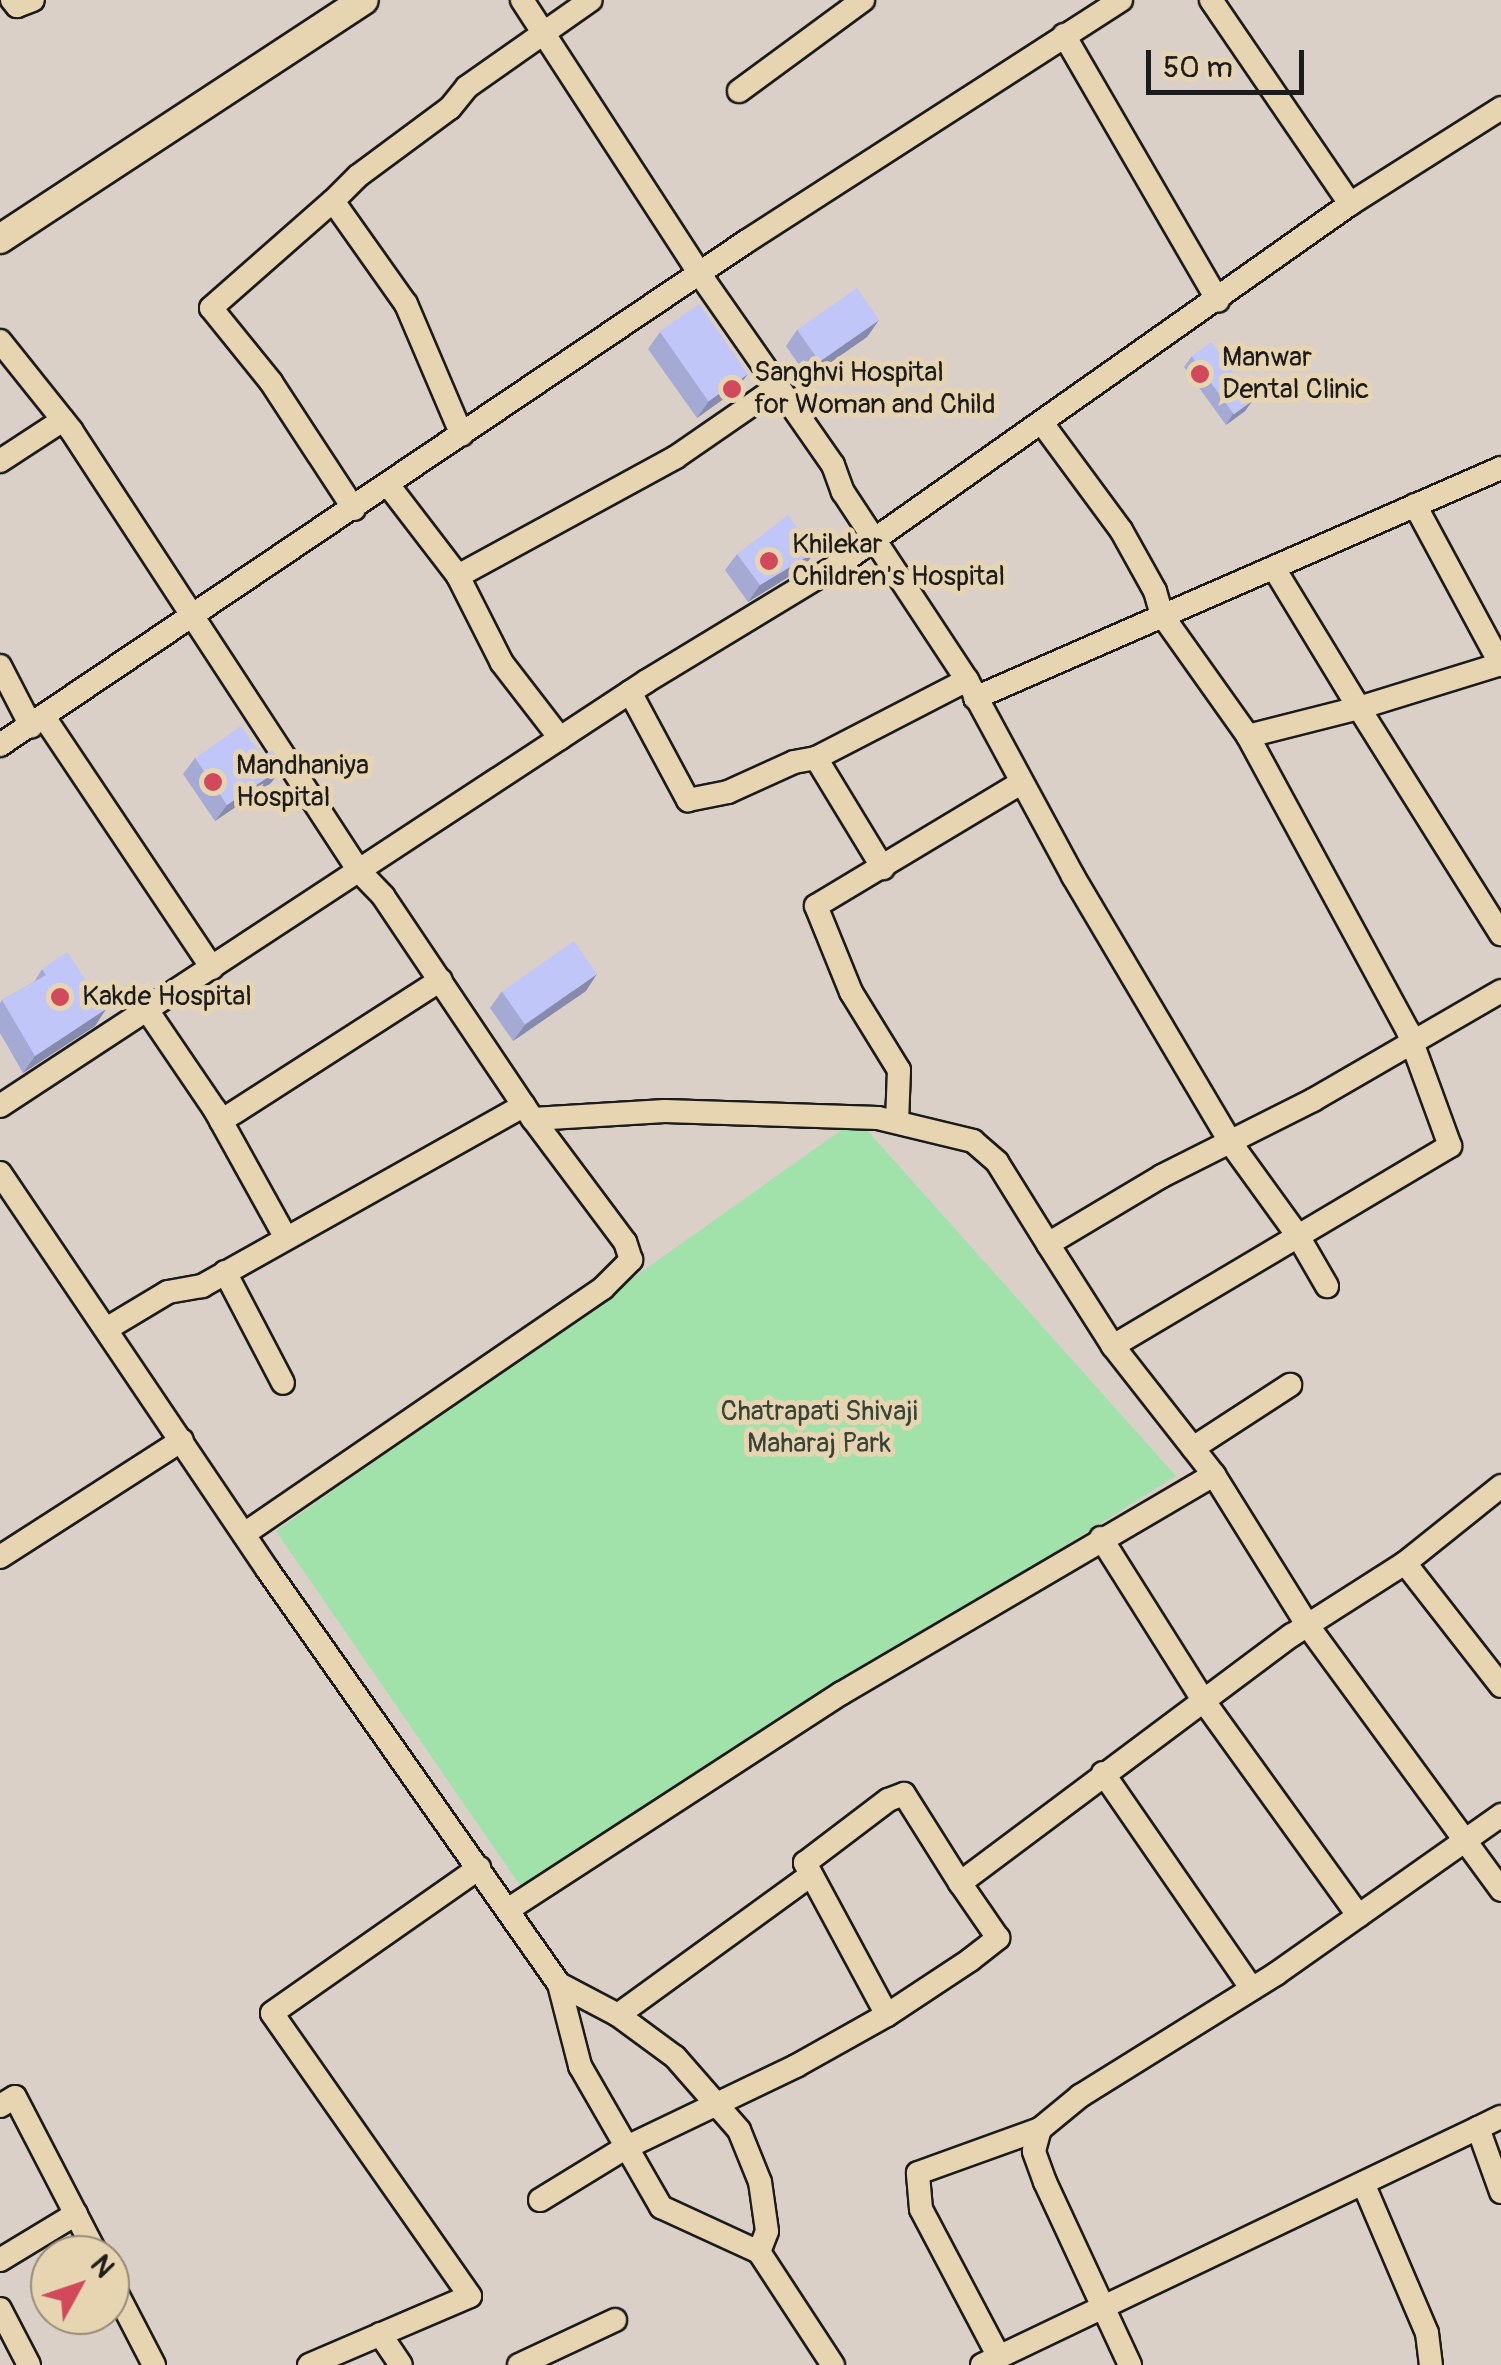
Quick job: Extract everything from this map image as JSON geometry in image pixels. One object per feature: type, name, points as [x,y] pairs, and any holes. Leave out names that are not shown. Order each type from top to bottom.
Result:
[{"type":"main road","points":[[0,239],[364,0]]},
{"type":"street","points":[[12,0],[17,6],[33,0]]},
{"type":"street","points":[[522,0],[699,274],[833,465],[842,492],[971,689],[1020,783],[1230,1142],[1298,1236],[1327,1286]]},
{"type":"street","points":[[354,509],[271,382],[211,308],[358,176],[450,108],[467,87],[591,0]]},
{"type":"street","points":[[740,91],[863,0]]},
{"type":"street","points":[[0,745],[699,274],[1120,0]]},
{"type":"street","points":[[1211,0],[1350,204]]},
{"type":"street","points":[[1064,36],[1218,301]]},
{"type":"street","points":[[0,1106],[630,692],[874,540],[1218,301],[1350,204],[1499,111]]},
{"type":"street","points":[[333,201],[406,304],[462,435]]},
{"type":"street","points":[[0,340],[63,420],[359,871],[383,896],[529,1112],[625,1242],[631,1260],[603,1288],[244,1534]]},
{"type":"street","points":[[458,576],[676,457],[779,386]]},
{"type":"street","points":[[0,460],[63,420]]},
{"type":"street","points":[[1042,423],[1121,530],[1155,592],[1162,615],[1248,736],[1413,1042],[1450,1146],[1113,1346]]},
{"type":"street","points":[[630,692],[688,800],[728,792],[794,762],[816,758],[971,689],[1162,615],[1501,468]]},
{"type":"street","points":[[389,486],[458,576],[502,663],[560,738]]},
{"type":"street","points":[[1248,736],[1359,708],[1501,664],[1415,504]]},
{"type":"street","points":[[1274,568],[1501,934]]},
{"type":"street","points":[[0,666],[212,968]]},
{"type":"street","points":[[816,758],[883,868]]},
{"type":"street","points":[[897,1122],[899,1070],[851,992],[816,906],[1020,783]]},
{"type":"street","points":[[221,1121],[441,980]]},
{"type":"street","points":[[1048,1244],[1162,1176],[1501,991]]},
{"type":"street","points":[[147,1010],[221,1121],[286,1238]]},
{"type":"street","points":[[108,1328],[147,1302],[202,1286],[529,1112],[810,1114],[897,1122],[973,1141],[997,1162],[1113,1346],[1214,1475],[1308,1626],[1501,1890]]},
{"type":"street","points":[[0,1174],[244,1534],[559,1984],[580,2066],[661,2207],[760,2252],[833,2365]]},
{"type":"street","points":[[225,1272],[283,1383]]},
{"type":"street","points":[[1192,1448],[1290,1386]]},
{"type":"street","points":[[0,1557],[182,1440]]},
{"type":"street","points":[[509,1909],[842,1693],[1214,1475]]},
{"type":"street","points":[[960,1884],[1103,1773],[1308,1626],[1405,1562],[1501,1486]]},
{"type":"street","points":[[1101,1538],[1203,1700],[1359,1916]]},
{"type":"street","points":[[1405,1562],[1501,1686]]},
{"type":"street","points":[[1103,1773],[1252,1989]]},
{"type":"street","points":[[540,2200],[625,2148],[716,2101],[796,2066],[888,2015],[998,1938],[904,1794],[888,1800],[805,1863],[888,2015]]},
{"type":"street","points":[[1501,1815],[1252,1989],[1080,2096],[1040,2128],[918,2172],[921,2209],[991,2361],[1501,2117]]},
{"type":"street","points":[[308,2365],[470,2296],[272,2013],[479,1868]]},
{"type":"street","points":[[618,2015],[809,1876]]},
{"type":"street","points":[[559,1984],[618,2015],[675,2057],[738,2130],[760,2182],[767,2231],[760,2252]]},
{"type":"street","points":[[0,2106],[16,2097],[87,2235]]},
{"type":"street","points":[[1040,2128],[1034,2150],[1130,2365]]},
{"type":"street","points":[[1478,2128],[1501,2192]]},
{"type":"street","points":[[1363,2183],[1428,2333],[1430,2365]]},
{"type":"street","points":[[0,2260],[76,2214]]},
{"type":"street","points":[[0,2309],[29,2365]]},
{"type":"street","points":[[130,2319],[154,2365]]},
{"type":"street","points":[[518,2365],[615,2320]]},
{"type":"street","points":[[380,2334],[401,2365]]},
{"type":"green space","name":"Chatrapati Shivaji Maharaj Park","points":[[857,1119],[1176,1476],[521,1887],[276,1531]]},
{"type":"building","points":[[857,288],[879,320],[820,362],[797,330]]},
{"type":"building","points":[[699,304],[748,374],[708,401],[660,332]]},
{"type":"building","points":[[1211,342],[1253,400],[1234,414],[1192,356]]},
{"type":"building","points":[[788,515],[815,552],[760,585],[737,554]]},
{"type":"building","points":[[241,726],[262,756],[272,750],[283,767],[227,805],[195,758]]},
{"type":"building","points":[[574,941],[597,974],[525,1024],[502,991]]},
{"type":"building","points":[[67,952],[106,1009],[35,1056],[2,1000],[46,975],[42,969]]},
{"type":"place","name":"Manwar Dental Clinic","points":[[1200,374]]},
{"type":"place","name":"Sanghvi Hospital for Woman and Child","points":[[732,389]]},
{"type":"place","name":"Khilekar Children's Hospital","points":[[769,561]]},
{"type":"place","name":"Mandhaniya Hospital","points":[[213,782]]},
{"type":"place","name":"Kakde Hospital","points":[[60,997]]}]
